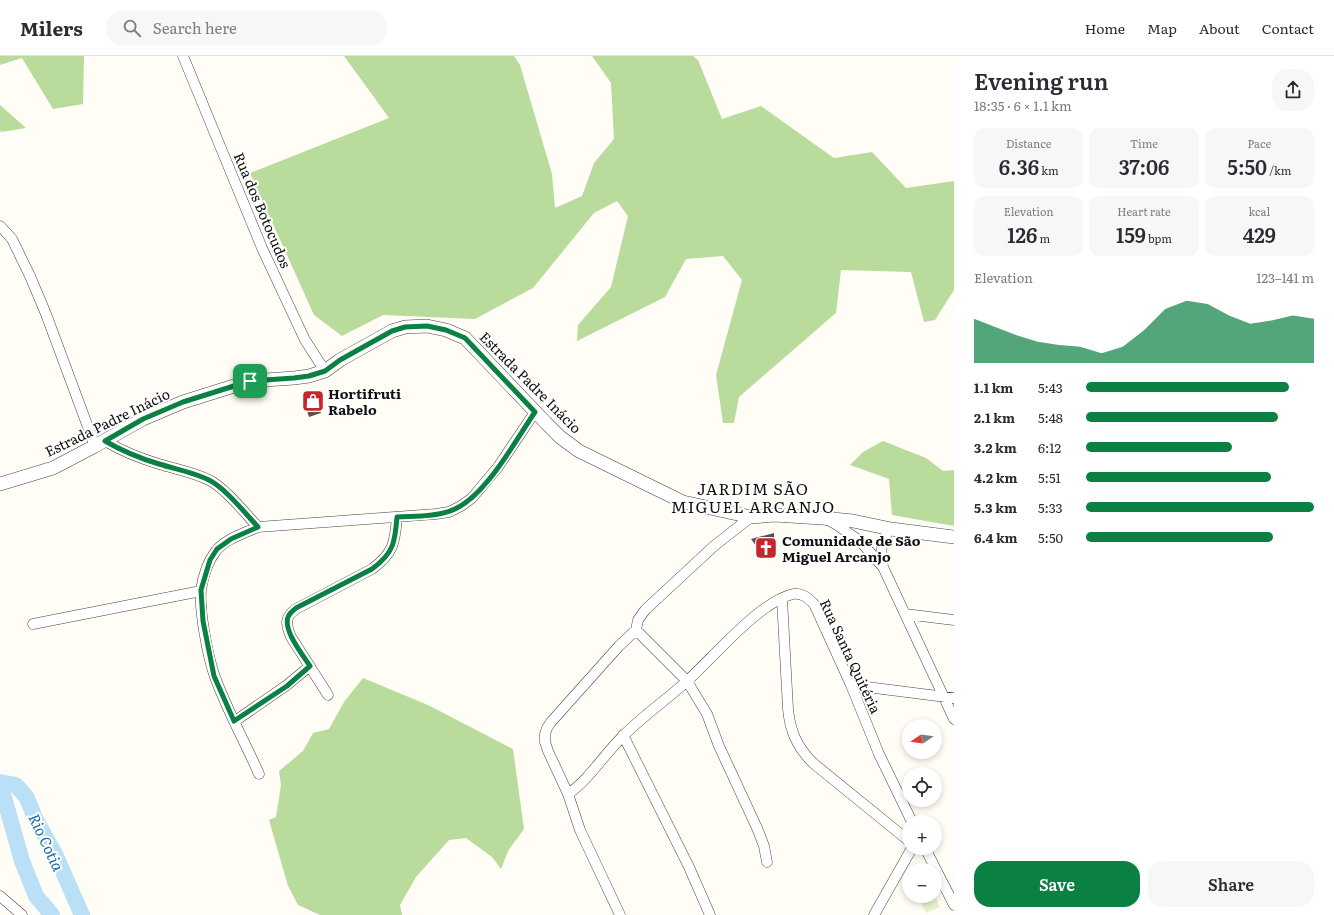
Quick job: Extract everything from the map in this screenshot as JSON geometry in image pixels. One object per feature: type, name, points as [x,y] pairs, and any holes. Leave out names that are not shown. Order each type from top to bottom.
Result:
[{"type":"street","name":"Rua dos Botocudos","points":[[183,56],[262,248],[305,340],[325,371]]},
{"type":"street","points":[[0,226],[12,239],[27,270],[100,444],[211,481],[226,494],[258,527]]},
{"type":"street","name":"Estrada Padre Inácio","points":[[0,484],[53,468],[100,444],[143,419],[183,402],[250,381],[309,376],[325,371],[340,360],[392,331],[405,327],[427,326],[446,330],[465,338],[560,437],[579,451],[683,502],[752,517],[774,516],[822,518],[954,537]]},
{"type":"street","points":[[260,774],[214,676],[203,621],[201,590],[210,560],[217,549],[231,539],[258,527],[449,512],[472,498],[498,467],[535,412]]},
{"type":"street","points":[[328,695],[288,630],[287,621],[289,614],[296,608],[372,569],[383,561],[392,549],[396,535],[397,517]]},
{"type":"street","points":[[620,915],[580,830],[568,794],[548,751],[545,742],[547,728],[619,646],[636,630],[638,620],[645,610],[714,546],[752,517]]},
{"type":"street","points":[[822,518],[837,525],[860,541],[883,567],[905,614],[949,697],[954,719]]},
{"type":"street","points":[[883,567],[881,548],[885,535],[891,529]]},
{"type":"street","points":[[33,624],[201,590]]},
{"type":"street","name":"Rua Santa Quitéria","points":[[568,794],[583,782],[623,735],[687,681],[759,613],[782,599],[794,594],[800,594],[814,604],[851,685],[879,754],[909,815]]},
{"type":"street","points":[[782,599],[789,721],[795,739],[800,748],[813,763],[902,834]]},
{"type":"street","points":[[905,614],[954,620]]},
{"type":"street","points":[[636,630],[687,681],[707,714],[719,746],[757,828],[764,846],[767,862]]},
{"type":"street","points":[[234,721],[287,686],[310,666]]},
{"type":"street","points":[[851,685],[949,697]]},
{"type":"street","points":[[623,735],[689,867],[710,915]]},
{"type":"street","points":[[874,915],[908,855]]},
{"type":"street","points":[[929,855],[954,905]]},
{"type":"street","points":[[0,896],[22,915]]},
{"type":"green space","points":[[0,56],[84,56],[83,104],[53,109],[22,58],[0,65]]},
{"type":"green space","points":[[344,56],[514,56],[520,65],[552,174],[555,208],[582,196],[594,163],[614,139],[611,83],[592,56],[693,56],[698,60],[722,119],[761,106],[834,158],[872,152],[906,188],[954,181],[954,290],[935,320],[924,322],[911,272],[841,270],[836,313],[739,397],[734,423],[723,423],[716,375],[742,280],[723,256],[686,259],[665,297],[577,341],[578,325],[611,287],[628,216],[617,201],[594,213],[533,288],[475,319],[383,315],[342,336],[314,315],[250,173],[389,118]]},
{"type":"green space","points":[[0,105],[26,128],[1,132]]},
{"type":"green space","points":[[883,441],[926,458],[943,471],[954,470],[954,526],[892,515],[889,479],[850,465],[863,452]]},
{"type":"green space","points":[[363,678],[428,705],[513,749],[524,829],[508,851],[501,869],[492,857],[466,838],[449,840],[416,877],[400,905],[402,915],[320,915],[298,905],[288,886],[269,820],[276,817],[281,785],[279,771],[303,751],[313,733],[329,729],[344,702]]},
{"type":"green space","points":[[921,903],[938,903],[940,907],[926,913]]},
{"type":"building","points":[[315,393],[321,413],[309,417],[303,398]]},
{"type":"building","name":"Comunidade de São Miguel Arcanjo","points":[[774,533],[775,557],[764,557],[751,539]]},
{"type":"waterway","name":"Rio Cotia","points":[[0,782],[16,785],[27,798],[35,818],[56,856],[82,915]]},
{"type":"waterway","points":[[0,783],[22,861],[36,896],[52,915]]},
{"type":"place","name":"Hortifruti Rabelo","points":[[313,401]]},
{"type":"place","name":"Comunidade de São Miguel Arcanjo","points":[[766,548]]},
{"type":"district","name":"JARDIM SÃO MIGUEL ARCANJO","points":[[753,497]]},
{"type":"route","points":[[427,326],[446,330],[465,338],[535,412],[498,467],[472,498],[449,512],[397,517],[396,535],[392,549],[383,561],[372,569],[296,608],[289,614],[287,621],[288,630],[310,666],[287,686],[234,721],[214,676],[203,621],[201,590],[210,560],[217,549],[231,539],[258,527],[226,494],[211,481],[135,456],[120,450],[105,441],[143,419],[183,402],[250,381],[278,380],[309,376],[325,371],[340,360],[392,331],[405,327],[427,326]]}]
